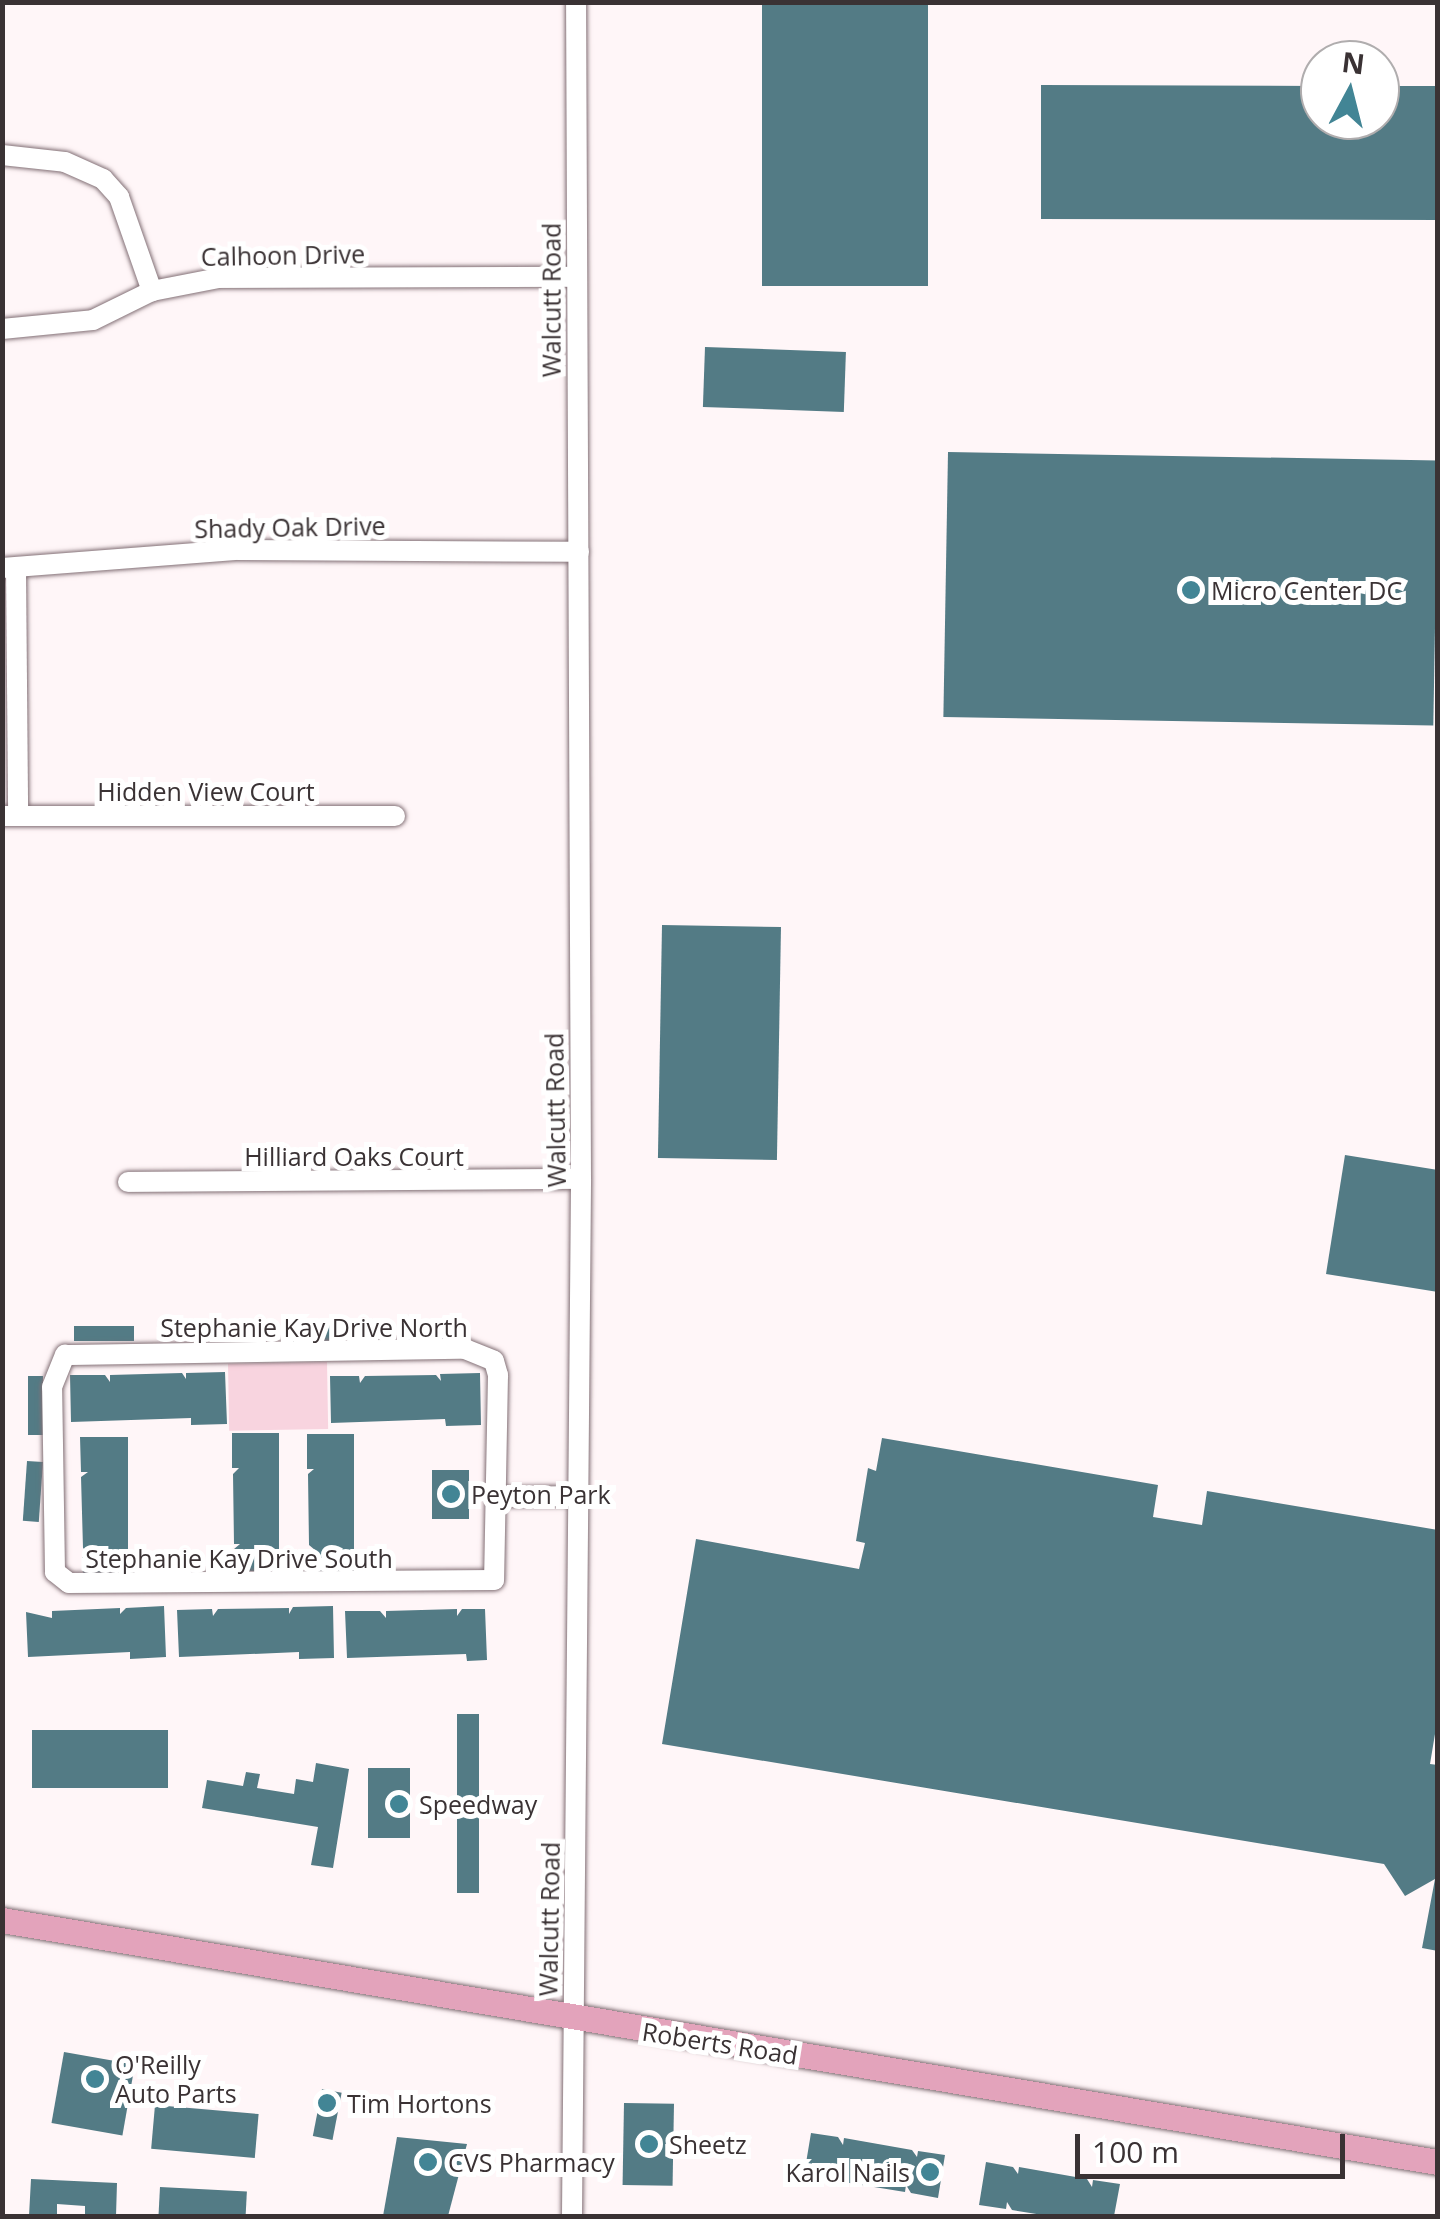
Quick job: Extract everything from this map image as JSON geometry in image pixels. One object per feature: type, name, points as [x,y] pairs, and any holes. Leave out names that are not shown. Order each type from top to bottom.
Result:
[{"type":"main road","name":"Roberts Road","points":[[2,1920],[1438,2162]]},
{"type":"street","name":"Walcutt Road","points":[[572,2216],[581,1180],[574,277],[576,2]]},
{"type":"street","points":[[2,156],[66,162],[103,179],[119,198],[152,291]]},
{"type":"street","name":"Calhoon Drive","points":[[2,329],[93,320],[152,291],[219,278],[574,277]]},
{"type":"street","name":"Shady Oak Drive","points":[[9,568],[238,550],[579,552]]},
{"type":"street","points":[[9,568],[10,816]]},
{"type":"street","name":"Hidden View Court","points":[[10,816],[394,816]]},
{"type":"street","name":"Hilliard Oaks Court","points":[[128,1182],[581,1180]]},
{"type":"street","name":"Stephanie Kay Drive North","points":[[58,1361],[79,1352],[481,1352],[498,1375],[499,1496]]},
{"type":"street","name":"Stephanie Kay Drive South","points":[[58,1361],[52,1387],[50,1554],[55,1572],[69,1583],[490,1582],[499,1566],[499,1496]]},
{"type":"street","points":[[499,1496],[578,1496]]},
{"type":"shaded area","points":[[327,1362],[328,1429],[229,1431],[228,1364]]},
{"type":"building","points":[[762,2],[928,2],[928,286],[762,286]]},
{"type":"building","points":[[1041,85],[1300,86],[1300,140],[1400,140],[1400,86],[1438,86],[1438,220],[1041,219]]},
{"type":"building","points":[[705,347],[846,352],[844,412],[703,407]]},
{"type":"building","name":"Micro Center DC","points":[[948,452],[1438,461],[1433,726],[943,717]]},
{"type":"building","points":[[662,925],[781,927],[777,1160],[658,1158]]},
{"type":"building","points":[[1345,1155],[1438,1170],[1438,1292],[1326,1274]]},
{"type":"building","points":[[407,1323],[467,1323],[467,1339],[407,1339]]},
{"type":"building","points":[[345,1324],[346,1340],[286,1344],[285,1328]]},
{"type":"building","points":[[198,1325],[258,1325],[258,1341],[198,1341]]},
{"type":"building","points":[[74,1326],[134,1326],[134,1341],[74,1341]]},
{"type":"building","points":[[225,1372],[227,1424],[191,1425],[191,1418],[71,1422],[70,1375],[105,1375],[110,1382],[110,1375],[182,1373],[186,1379],[186,1373]]},
{"type":"building","points":[[480,1373],[481,1425],[446,1426],[445,1419],[331,1423],[330,1376],[359,1376],[360,1383],[365,1376],[436,1375],[441,1381],[440,1374]]},
{"type":"building","points":[[28,1376],[43,1376],[43,1435],[28,1435]]},
{"type":"building","points":[[232,1433],[279,1433],[279,1552],[285,1552],[285,1571],[234,1571],[234,1549],[240,1544],[234,1544],[233,1474],[239,1468],[232,1468]]},
{"type":"building","points":[[307,1434],[354,1434],[354,1553],[359,1553],[360,1571],[309,1572],[308,1550],[315,1550],[309,1545],[308,1474],[314,1469],[307,1469]]},
{"type":"building","points":[[80,1437],[128,1437],[128,1556],[134,1556],[134,1575],[83,1575],[82,1553],[89,1553],[83,1548],[81,1477],[88,1472],[81,1472]]},
{"type":"building","points":[[882,1438],[1158,1485],[1153,1517],[1202,1525],[1207,1491],[1438,1530],[1438,1716],[1430,1764],[1438,1765],[1438,1951],[1422,1948],[1435,1879],[1405,1896],[1384,1864],[662,1744],[696,1539],[859,1569],[865,1543],[856,1541],[868,1468],[876,1471]]},
{"type":"building","points":[[27,1461],[43,1462],[39,1522],[23,1521]]},
{"type":"building","name":"Peyton Park","points":[[432,1470],[469,1470],[469,1519],[432,1519]]},
{"type":"building","points":[[164,1606],[166,1657],[130,1659],[130,1652],[28,1657],[26,1612],[52,1618],[52,1611],[120,1608],[120,1614],[126,1608]]},
{"type":"building","points":[[333,1606],[334,1658],[299,1659],[299,1652],[179,1657],[177,1610],[212,1609],[213,1616],[218,1609],[289,1608],[289,1614],[293,1607]]},
{"type":"building","points":[[457,1609],[457,1616],[462,1609],[485,1609],[487,1660],[467,1661],[466,1654],[347,1658],[345,1611],[380,1611],[386,1618],[386,1611]]},
{"type":"building","points":[[457,1714],[479,1714],[479,1893],[457,1893]]},
{"type":"building","points":[[32,1730],[168,1730],[168,1788],[32,1788]]},
{"type":"building","points":[[316,1763],[349,1769],[333,1868],[311,1865],[318,1827],[202,1808],[207,1780],[243,1786],[246,1772],[260,1774],[257,1788],[294,1794],[296,1779],[313,1782]]},
{"type":"building","points":[[368,1768],[410,1768],[410,1838],[368,1838]]},
{"type":"building","points":[[64,2052],[135,2065],[122,2135],[51,2123]]},
{"type":"building","points":[[322,2089],[342,2093],[332,2140],[313,2136]]},
{"type":"building","name":"Sheetz","points":[[624,2103],[674,2104],[673,2186],[623,2185]]},
{"type":"building","points":[[155,2105],[259,2114],[255,2158],[151,2149]]},
{"type":"building","points":[[811,2133],[838,2137],[843,2145],[844,2138],[912,2150],[917,2157],[918,2151],[945,2155],[938,2198],[911,2193],[906,2185],[905,2192],[837,2181],[832,2173],[831,2180],[804,2175]]},
{"type":"building","name":"CVS Pharmacy","points":[[397,2137],[467,2144],[448,2216],[383,2216]]},
{"type":"building","points":[[986,2162],[1013,2167],[1018,2174],[1019,2167],[1087,2179],[1092,2187],[1093,2180],[1120,2184],[1114,2216],[1049,2216],[1012,2210],[1007,2202],[1006,2209],[979,2205]]},
{"type":"building","points":[[31,2179],[117,2183],[116,2216],[85,2216],[85,2206],[57,2204],[57,2216],[29,2216]]},
{"type":"building","points":[[160,2187],[247,2192],[246,2216],[158,2216]]},
{"type":"place","name":"Micro Center DC","points":[[1191,590]]},
{"type":"place","name":"Peyton Park","points":[[451,1494]]},
{"type":"place","name":"Speedway","points":[[399,1804]]},
{"type":"place","name":"O'Reilly Auto Parts","points":[[95,2079]]},
{"type":"place","name":"Tim Hortons","points":[[327,2103]]},
{"type":"place","name":"Sheetz","points":[[649,2144]]},
{"type":"place","name":"CVS Pharmacy","points":[[428,2162]]},
{"type":"place","name":"Karol Nails","points":[[930,2172]]}]
